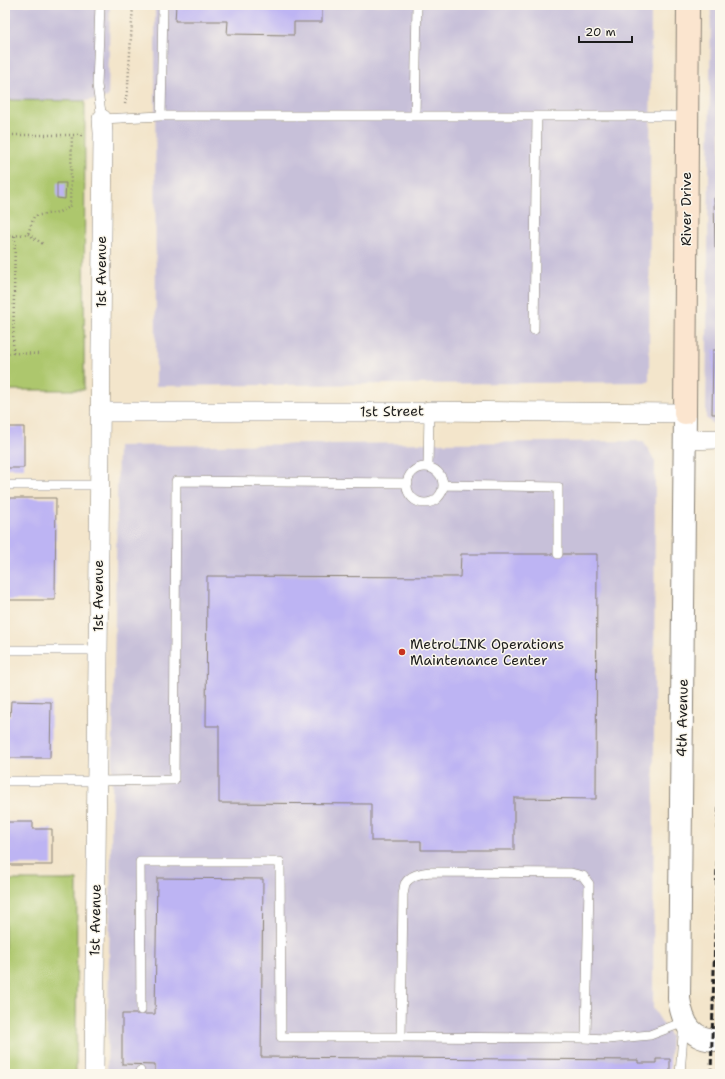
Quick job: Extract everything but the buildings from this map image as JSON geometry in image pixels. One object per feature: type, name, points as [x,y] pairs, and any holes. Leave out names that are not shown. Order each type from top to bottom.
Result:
[{"type":"main road","name":"River Drive","points":[[685,412],[688,5]]},
{"type":"street","name":"1st Avenue","points":[[94,1074],[102,119]]},
{"type":"street","name":"1st Street","points":[[100,412],[685,412]]},
{"type":"street","name":"4th Avenue","points":[[684,1022],[678,999],[685,412]]},
{"type":"street","points":[[685,440],[720,439]]},
{"type":"street","points":[[684,1022],[696,1034],[712,1040],[720,1040]]},
{"type":"lane","points":[[100,5],[97,85],[102,119],[161,116],[687,116]]},
{"type":"lane","points":[[161,116],[162,5]]},
{"type":"lane","points":[[415,116],[416,5]]},
{"type":"lane","points":[[534,330],[537,116]]},
{"type":"lane","points":[[428,467],[429,411]]},
{"type":"lane","points":[[422,467],[432,468],[439,473],[443,480],[440,496],[432,501],[424,503],[411,495],[408,483],[410,476],[416,469],[422,467]]},
{"type":"lane","points":[[5,781],[174,780],[176,481],[408,483]]},
{"type":"lane","points":[[443,484],[558,486],[558,554]]},
{"type":"lane","points":[[5,485],[99,485]]},
{"type":"lane","points":[[5,650],[98,650]]},
{"type":"lane","points":[[140,1010],[140,862],[280,862],[281,1037],[608,1039],[650,1035],[684,1022],[680,1074]]},
{"type":"lane","points":[[401,1037],[403,901],[405,885],[411,878],[419,873],[431,872],[570,873],[583,876],[589,884],[586,1038]]},
{"type":"path","points":[[28,234],[34,216],[59,212],[70,207],[72,135]]},
{"type":"path","points":[[5,236],[28,234],[43,244]]},
{"type":"path","points":[[13,353],[15,236]]},
{"type":"path","points":[[5,354],[41,354]]},
{"type":"shaded area","points":[[5,5],[110,5],[108,97],[85,101],[5,100]]},
{"type":"shaded area","points":[[155,5],[651,5],[649,382],[156,386]]},
{"type":"shaded area","points":[[711,5],[720,5],[720,427],[717,427],[706,418]]},
{"type":"shaded area","points":[[643,441],[655,461],[653,1008],[671,1037],[669,1074],[107,1074],[118,446]]},
{"type":"green space","points":[[5,100],[85,101],[84,390],[5,390]]},
{"type":"green space","points":[[5,880],[77,880],[76,1074],[5,1074]]},
{"type":"railway","points":[[711,1074],[720,766]]},
{"type":"place","name":"MetroLINK Operations Maintenance Center","points":[[402,652]]}]
